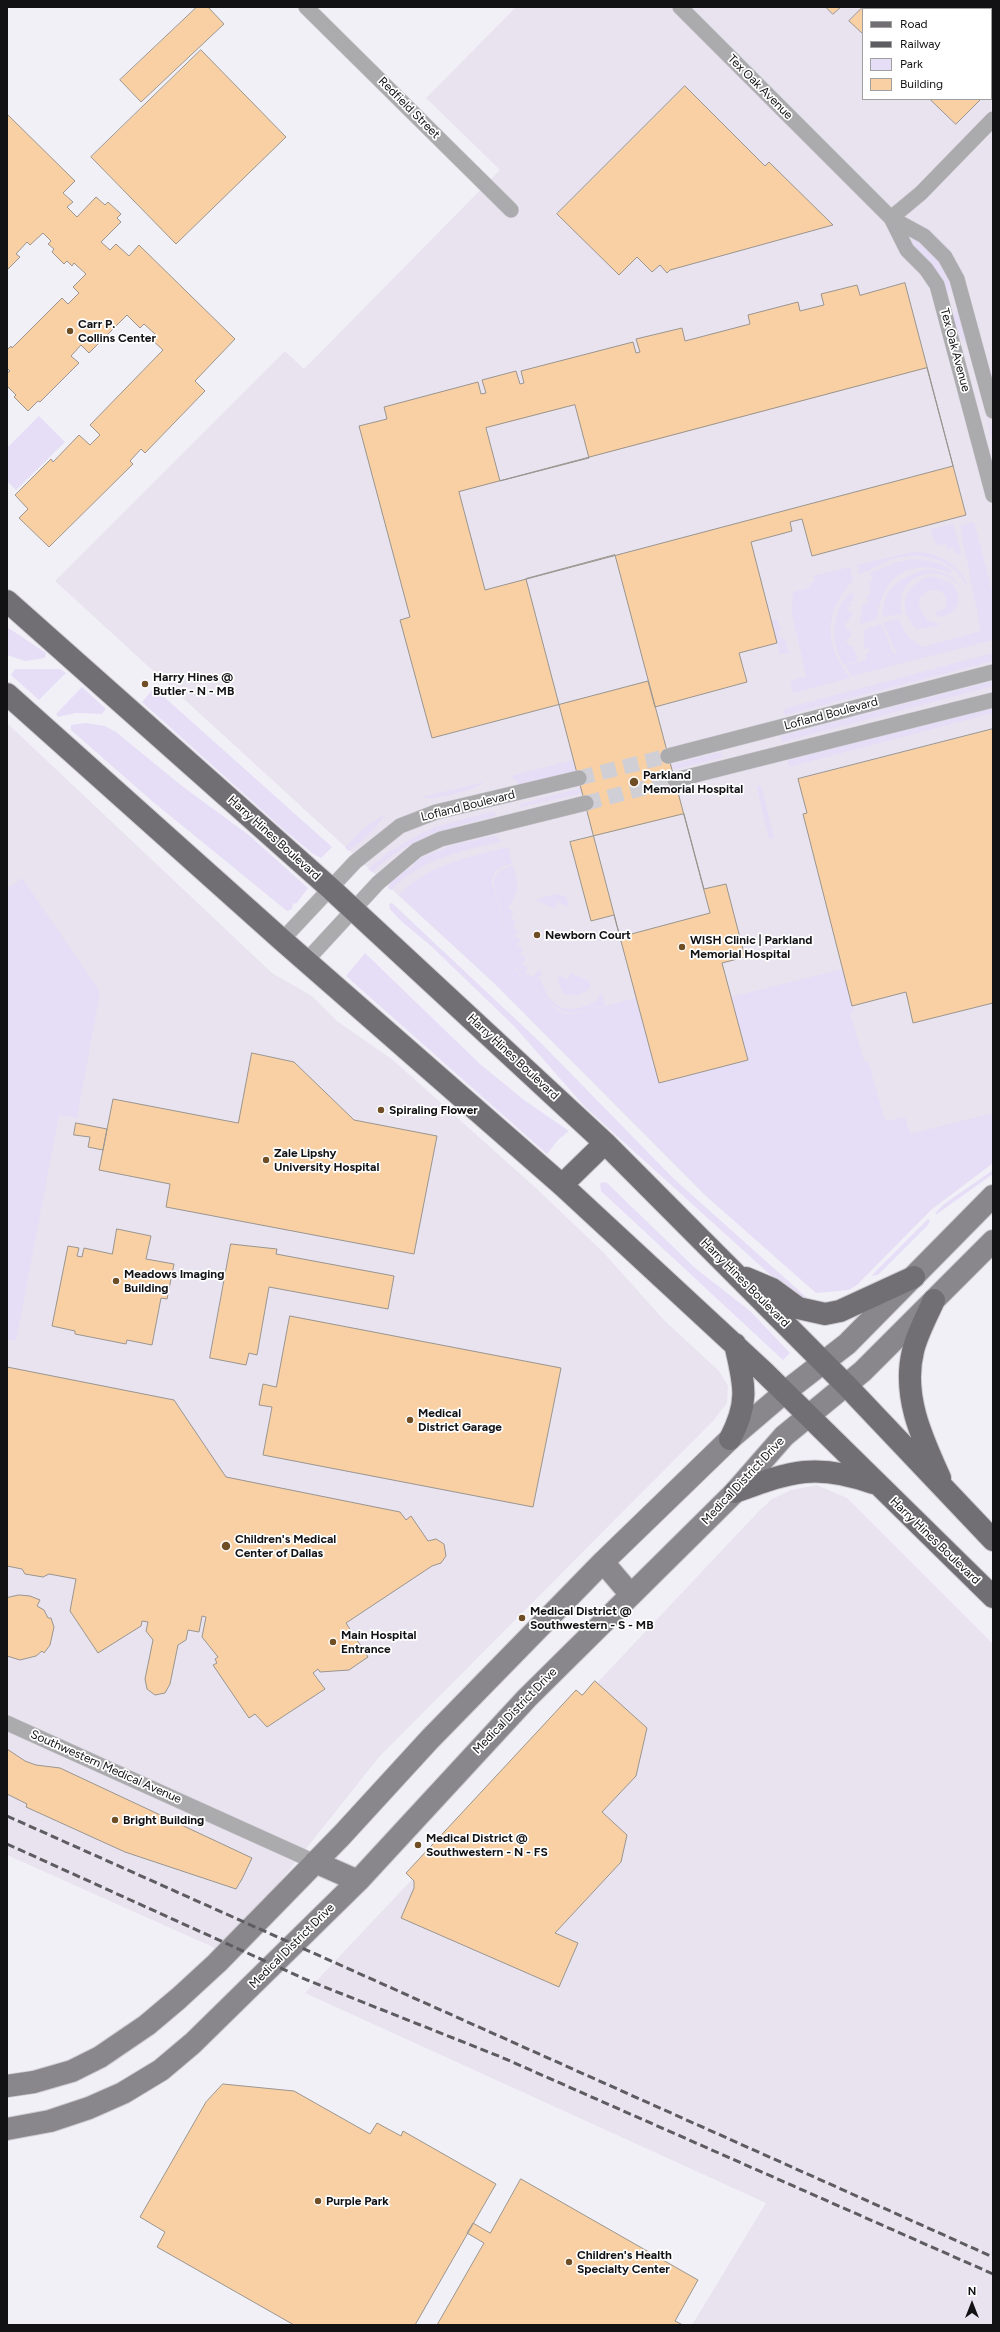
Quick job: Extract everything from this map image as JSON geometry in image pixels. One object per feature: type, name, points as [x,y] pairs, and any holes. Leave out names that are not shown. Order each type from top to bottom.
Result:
[{"type":"main road","name":"Harry Hines Boulevard","points":[[7,601],[330,888],[605,1143],[846,1385],[948,1495],[993,1540]]},
{"type":"main road","name":"Harry Hines Boulevard","points":[[7,694],[282,940],[562,1185],[735,1344],[809,1415],[877,1485],[993,1597]]},
{"type":"main road","points":[[562,1185],[605,1143]]},
{"type":"main road","points":[[7,2086],[34,2082],[72,2071],[119,2047],[147,2025],[212,1968],[315,1862],[430,1739],[603,1562],[730,1439],[785,1392],[847,1344],[993,1196]]},
{"type":"main road","name":"Medical District Drive","points":[[7,2129],[50,2121],[89,2108],[123,2093],[161,2070],[222,2016],[358,1881],[527,1698],[735,1492],[784,1436],[863,1371],[993,1241]]},
{"type":"main road","points":[[735,1273],[772,1289],[798,1308],[825,1314],[840,1311],[914,1277]]},
{"type":"main road","points":[[934,1300],[913,1350],[910,1370],[910,1388],[914,1415],[948,1495]]},
{"type":"main road","points":[[730,1439],[740,1419],[744,1402],[744,1385],[735,1344]]},
{"type":"main road","points":[[735,1492],[783,1474],[810,1470],[851,1475],[877,1485]]},
{"type":"main road","points":[[603,1562],[632,1595]]},
{"type":"main road","points":[[315,1862],[358,1881]]},
{"type":"street","name":"Redfield Street","points":[[306,7],[511,210]]},
{"type":"street","name":"Tex Oak Avenue","points":[[680,7],[891,218],[924,236],[945,257],[957,279],[993,410]]},
{"type":"street","points":[[891,218],[921,193],[993,119]]},
{"type":"street","name":"Tex Oak Avenue","points":[[891,218],[907,250],[926,269],[937,285],[993,495]]},
{"type":"street","name":"Lofland Boulevard","points":[[668,756],[993,672]]},
{"type":"street","name":"Lofland Boulevard","points":[[675,780],[993,700]]},
{"type":"street","name":"Lofland Boulevard","points":[[282,940],[358,859],[400,826],[436,812],[505,797],[579,778]]},
{"type":"street","points":[[505,797],[512,822]]},
{"type":"street","points":[[306,961],[378,883],[417,850],[441,839],[586,803]]},
{"type":"street","name":"Southwestern Medical Avenue","points":[[7,1723],[315,1862]]},
{"type":"shaded area","name":"Parkland Memorial Hospital","points":[[516,7],[993,7],[993,1163],[932,1209],[849,1290],[805,1283],[705,1195],[495,984],[55,581],[285,351],[304,369],[500,170],[426,98]]},
{"type":"shaded area","points":[[7,723],[272,973],[312,996],[337,1021],[393,1060],[537,1189],[603,1252],[664,1320],[719,1371],[728,1386],[727,1403],[714,1420],[379,1757],[224,1952],[7,1855]]},
{"type":"shaded area","points":[[817,1485],[847,1498],[993,1644],[993,2325],[692,2325],[766,2203],[305,1993],[758,1512],[772,1499],[791,1490]]},
{"type":"green space","points":[[913,237],[916,237],[945,266],[955,287],[948,294],[944,284],[913,247],[911,242]]},
{"type":"green space","points":[[958,310],[968,347],[960,336],[956,327],[954,313]]},
{"type":"green space","points":[[973,363],[993,435],[993,442]]},
{"type":"green space","points":[[39,416],[65,442],[16,490],[7,481],[7,448]]},
{"type":"green space","points":[[974,522],[993,594],[993,640],[852,676],[845,666],[866,660],[865,654],[869,653],[868,648],[864,649],[864,630],[881,624],[893,653],[897,654],[883,623],[898,619],[908,637],[922,647],[981,631],[960,526]]},
{"type":"green space","points":[[953,524],[961,553],[956,554],[953,548],[948,549],[946,544],[936,545],[931,529]]},
{"type":"green space","points":[[913,552],[931,554],[946,560],[958,570],[968,584],[966,585],[952,568],[943,562],[923,557],[901,557],[882,563],[859,574],[857,565]]},
{"type":"green space","points":[[912,559],[941,564],[951,570],[953,574],[938,569],[924,567],[901,573],[892,581],[885,591],[880,604],[877,619],[861,624],[860,619],[863,604],[869,603],[867,596],[871,593],[869,582],[873,580],[870,573],[898,562]]},
{"type":"green space","points":[[850,567],[853,580],[843,592],[836,604],[830,628],[831,640],[835,653],[850,678],[793,693],[790,681],[806,676],[792,614],[793,592],[811,587],[810,583],[815,582],[813,576]]},
{"type":"green space","points":[[925,570],[946,573],[954,578],[960,587],[954,581],[940,574],[924,574],[916,577],[902,592],[901,614],[883,617],[885,599],[894,586],[908,576]]},
{"type":"green space","points":[[931,576],[952,583],[958,595],[958,605],[951,612],[939,617],[932,609],[936,612],[946,608],[946,597],[941,591],[929,590],[920,597],[919,607],[927,620],[940,624],[934,627],[916,629],[906,613],[906,598],[914,585]]},
{"type":"green space","points":[[853,592],[854,601],[850,602],[851,606],[847,607],[849,611],[852,611],[852,616],[848,618],[849,622],[845,623],[846,630],[850,630],[851,637],[846,639],[848,646],[853,646],[858,661],[843,665],[836,647],[835,625],[839,609],[843,601]]},
{"type":"green space","points":[[771,620],[777,620],[781,629],[777,631],[780,639],[785,638],[789,653],[780,654]]},
{"type":"green space","points":[[7,627],[46,653],[45,658],[25,661],[7,655]]},
{"type":"green space","points":[[993,653],[993,661],[785,715],[783,709]]},
{"type":"green space","points":[[15,669],[60,669],[66,673],[39,700],[11,675]]},
{"type":"green space","points":[[993,681],[993,686],[782,742],[780,736]]},
{"type":"green space","points":[[82,687],[106,709],[102,714],[76,713],[58,717],[56,714]]},
{"type":"green space","points":[[154,688],[332,847],[321,858],[313,854],[283,829],[142,702]]},
{"type":"green space","points":[[993,705],[993,713],[789,767],[788,760]]},
{"type":"green space","points":[[86,723],[105,726],[116,732],[182,786],[250,836],[308,888],[296,904],[293,903],[292,909],[287,911],[152,801],[71,730],[71,725]]},
{"type":"green space","points":[[721,752],[722,757],[672,770],[670,765]]},
{"type":"green space","points":[[573,760],[576,771],[520,785],[511,776]]},
{"type":"green space","points":[[484,782],[463,792],[443,797],[421,797]]},
{"type":"green space","points":[[756,785],[761,786],[774,837],[772,839],[769,838]]},
{"type":"green space","points":[[581,788],[582,793],[520,806],[521,804]]},
{"type":"green space","points":[[494,811],[496,816],[430,835],[400,850],[385,860],[372,872],[368,869],[390,851],[435,827]]},
{"type":"green space","points":[[385,814],[369,834],[348,851],[345,847],[364,828]]},
{"type":"green space","points":[[494,836],[502,841],[443,858],[415,871],[391,890],[388,888],[392,878],[405,868],[407,870],[414,866],[413,863],[417,859],[453,845]]},
{"type":"green space","points":[[508,847],[512,864],[498,869],[494,874],[492,882],[516,971],[553,1007],[564,1014],[574,1014],[636,998],[659,1083],[748,1060],[731,997],[843,969],[854,1012],[850,1013],[864,1061],[868,1061],[885,1121],[905,1117],[910,1134],[993,1113],[993,1163],[932,1209],[857,1285],[849,1290],[816,1293],[705,1195],[495,984],[399,895],[410,884],[436,869],[464,859]]},
{"type":"green space","points":[[513,865],[517,888],[515,896],[508,908],[514,912],[510,918],[516,922],[513,927],[518,931],[515,936],[521,940],[517,945],[524,949],[520,954],[526,959],[522,964],[528,968],[525,973],[532,977],[540,969],[542,976],[539,976],[548,997],[561,1008],[574,1009],[586,1006],[596,1001],[602,992],[605,1005],[575,1013],[564,1012],[551,1004],[519,973],[513,960],[494,880],[498,872]]},
{"type":"green space","points":[[22,878],[100,992],[77,1118],[59,1115],[16,1341],[7,1339],[7,886],[10,887]]},
{"type":"green space","points":[[554,894],[566,896],[569,905],[566,906],[557,902],[555,909],[536,900]]},
{"type":"green space","points":[[392,903],[542,1044],[674,1179],[805,1296],[811,1304],[787,1290],[585,1107],[515,1027],[431,946],[401,921],[390,909],[389,904]]},
{"type":"green space","points":[[365,953],[480,1064],[524,1100],[569,1131],[558,1140],[547,1154],[346,976]]},
{"type":"green space","points":[[571,973],[589,981],[591,986],[589,989],[578,994],[570,995],[563,993],[557,978],[560,976],[568,980]]},
{"type":"green space","points":[[993,1170],[993,1174],[937,1214],[935,1213],[944,1204]]},
{"type":"green space","points":[[606,1182],[695,1268],[750,1311],[790,1353],[783,1360],[601,1191],[600,1183]]},
{"type":"green space","points":[[928,1219],[930,1221],[927,1226],[878,1275],[871,1276]]},
{"type":"building","points":[[197,7],[208,7],[224,24],[141,102],[120,80]]},
{"type":"building","points":[[826,7],[841,7],[833,14]]},
{"type":"building","points":[[993,7],[993,87],[992,88],[992,8],[862,8]]},
{"type":"building","points":[[862,8],[862,33],[849,21]]},
{"type":"building","points":[[201,50],[286,137],[176,244],[91,157]]},
{"type":"building","points":[[685,86],[765,166],[769,162],[833,225],[670,270],[667,273],[660,265],[652,272],[637,257],[619,275],[557,214]]},
{"type":"building","points":[[931,100],[980,100],[956,124]]},
{"type":"building","name":"Carr P. Collins Center","points":[[7,114],[75,181],[63,193],[73,202],[67,207],[77,217],[96,197],[105,205],[108,202],[121,214],[117,218],[121,222],[101,242],[110,250],[116,244],[129,256],[139,245],[235,339],[195,381],[205,391],[145,453],[141,449],[130,461],[133,464],[49,547],[19,518],[28,509],[15,495],[51,459],[53,462],[79,435],[90,445],[100,435],[90,425],[163,350],[150,338],[155,334],[144,324],[140,328],[127,315],[89,353],[81,345],[71,356],[79,363],[40,402],[38,401],[28,411],[14,397],[16,395],[7,386],[7,373],[10,371],[7,368],[7,350],[11,346],[12,348],[62,298],[68,304],[79,293],[73,287],[86,274],[74,263],[72,266],[67,261],[64,264],[52,252],[54,249],[48,244],[51,241],[43,233],[30,245],[27,242],[16,254],[20,257],[7,270]]},
{"type":"building","points":[[905,283],[966,515],[812,556],[802,519],[790,522],[792,531],[751,542],[777,643],[739,653],[747,682],[655,707],[648,681],[432,738],[400,620],[410,617],[359,426],[387,419],[384,407],[478,382],[481,394],[486,393],[482,380],[516,371],[520,384],[524,383],[521,371],[633,342],[636,353],[640,352],[636,339],[682,328],[685,341],[750,324],[748,315],[798,302],[800,311],[824,305],[821,294],[857,285],[860,295]]},
{"type":"building","points":[[927,368],[953,466],[485,590],[459,492]]},
{"type":"building","points":[[575,405],[589,458],[500,481],[486,428]]},
{"type":"building","points":[[615,555],[710,913],[620,937],[526,579]]},
{"type":"building","points":[[993,729],[993,1003],[913,1023],[906,992],[852,1006],[803,814],[807,813],[798,779]]},
{"type":"building","name":"WISH Clinic | Parkland Memorial Hospital","points":[[684,814],[704,889],[726,884],[745,957],[722,963],[748,1060],[659,1083],[614,915],[591,921],[570,842]]},
{"type":"building","name":"Zale Lipshy University Hospital","points":[[252,1053],[294,1062],[354,1120],[437,1136],[414,1254],[166,1207],[170,1184],[99,1170],[113,1099],[238,1123]]},
{"type":"building","points":[[76,1123],[107,1129],[103,1150],[88,1147],[90,1137],[74,1135]]},
{"type":"building","name":"Meadows Imaging Building","points":[[117,1229],[151,1236],[146,1259],[174,1264],[167,1299],[161,1298],[152,1345],[127,1340],[126,1344],[75,1334],[75,1331],[52,1326],[68,1246],[79,1248],[77,1256],[82,1257],[84,1248],[112,1254]]},
{"type":"building","points":[[231,1244],[277,1249],[276,1254],[394,1276],[388,1309],[269,1287],[257,1355],[249,1353],[246,1365],[210,1358]]},
{"type":"building","name":"Medical District Garage","points":[[290,1316],[561,1368],[533,1507],[263,1455],[272,1407],[259,1405],[263,1384],[276,1387]]},
{"type":"building","name":"Children's Medical Center of Dallas","points":[[7,1367],[174,1400],[226,1477],[400,1512],[406,1520],[411,1516],[428,1541],[436,1539],[444,1544],[446,1556],[441,1563],[432,1566],[346,1623],[368,1657],[349,1670],[320,1672],[318,1669],[313,1673],[325,1689],[267,1727],[255,1714],[249,1718],[213,1665],[217,1663],[215,1659],[218,1657],[202,1637],[206,1617],[202,1616],[199,1632],[188,1630],[186,1640],[178,1645],[170,1684],[165,1693],[155,1695],[147,1689],[145,1679],[153,1640],[146,1631],[148,1622],[142,1621],[141,1626],[98,1653],[70,1611],[76,1579],[49,1574],[43,1577],[25,1574],[22,1569],[7,1566]]},
{"type":"building","points":[[19,1595],[30,1596],[40,1600],[37,1606],[44,1610],[48,1618],[51,1618],[54,1627],[50,1645],[44,1653],[42,1651],[36,1656],[20,1660],[7,1656],[7,1598]]},
{"type":"building","points":[[595,1681],[647,1728],[636,1776],[602,1812],[627,1835],[621,1862],[555,1933],[578,1943],[559,1987],[401,1918],[414,1888],[414,1881],[406,1873],[576,1690],[582,1695]]},
{"type":"building","name":"Bright Building","points":[[7,1749],[25,1761],[36,1765],[60,1768],[252,1858],[242,1879],[236,1889],[125,1852],[26,1807],[27,1804],[7,1794]]},
{"type":"building","name":"Purple Park","points":[[223,2084],[294,2091],[370,2134],[377,2123],[401,2136],[403,2131],[496,2184],[415,2325],[294,2325],[157,2247],[165,2232],[140,2217],[206,2102]]},
{"type":"building","name":"Children's Health Specialty Center","points":[[521,2179],[698,2280],[675,2321],[683,2325],[437,2325],[484,2243],[467,2233],[473,2223],[490,2233]]},
{"type":"tunnel","points":[[579,778],[668,756]]},
{"type":"tunnel","points":[[586,803],[675,780]]},
{"type":"railway","points":[[7,1816],[993,2257]]},
{"type":"railway","points":[[7,1844],[307,1980],[501,2057],[993,2274]]},
{"type":"place","name":"Carr P. Collins Center","points":[[70,331]]},
{"type":"place","name":"Harry Hines @ Butler - N - MB","points":[[145,684]]},
{"type":"place","name":"Parkland Memorial Hospital","points":[[634,782]]},
{"type":"place","name":"Newborn Court","points":[[537,935]]},
{"type":"place","name":"WISH Clinic | Parkland Memorial Hospital","points":[[682,947]]},
{"type":"place","name":"Spiraling Flower","points":[[381,1110]]},
{"type":"place","name":"Zale Lipshy University Hospital","points":[[266,1160]]},
{"type":"place","name":"Meadows Imaging Building","points":[[116,1281]]},
{"type":"place","name":"Medical District Garage","points":[[410,1420]]},
{"type":"place","name":"Children's Medical Center of Dallas","points":[[226,1546]]},
{"type":"place","name":"Medical District @ Southwestern - S - MB","points":[[522,1618]]},
{"type":"place","name":"Main Hospital Entrance","points":[[333,1642]]},
{"type":"place","name":"Bright Building","points":[[115,1820]]},
{"type":"place","name":"Medical District @ Southwestern - N - FS","points":[[418,1845]]},
{"type":"place","name":"Purple Park","points":[[318,2201]]},
{"type":"place","name":"Children's Health Specialty Center","points":[[569,2262]]}]
